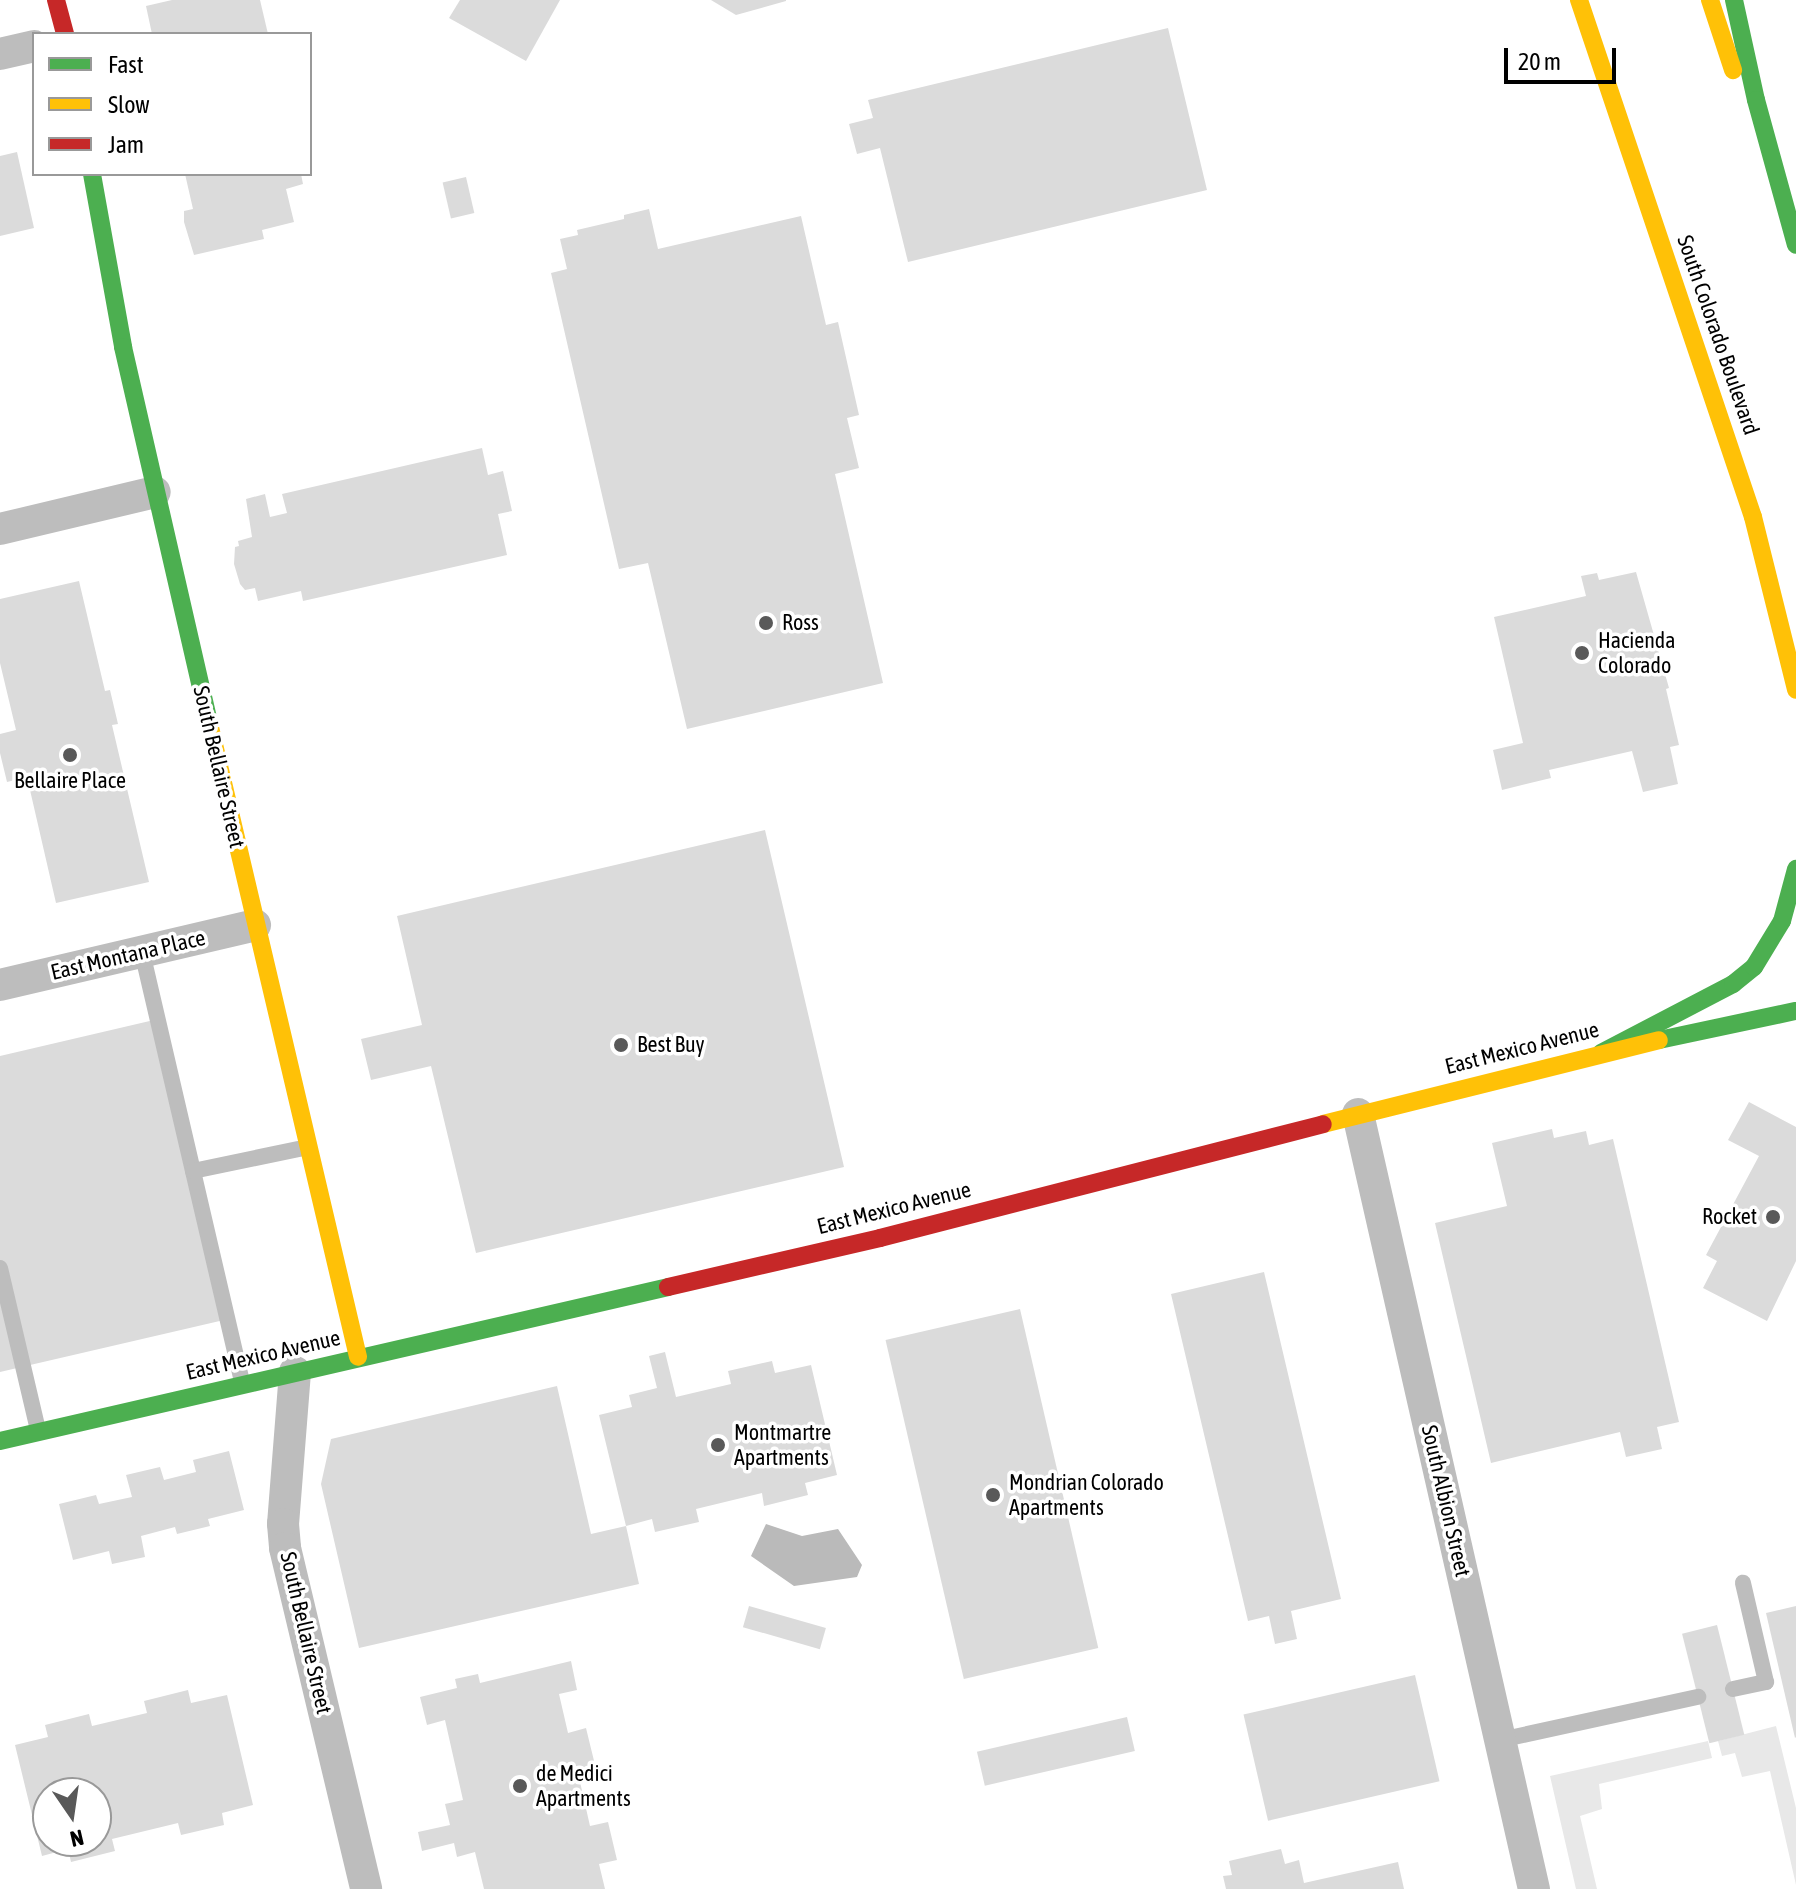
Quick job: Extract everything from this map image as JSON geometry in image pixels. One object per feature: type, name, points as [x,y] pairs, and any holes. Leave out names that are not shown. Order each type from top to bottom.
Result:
[{"type":"main road","points":[[56,0],[64,32]]},
{"type":"main road","name":"South Colorado Boulevard","points":[[1579,0],[1753,517],[1777,602],[1796,690]]},
{"type":"main road","points":[[1710,0],[1796,254]]},
{"type":"main road","points":[[1734,0],[1756,100],[1796,245]]},
{"type":"main road","name":"South Bellaire Street","points":[[92,176],[155,492],[358,1357]]},
{"type":"main road","points":[[1601,1053],[1733,984],[1754,967],[1782,921],[1796,869]]},
{"type":"main road","name":"East Mexico Avenue","points":[[0,1441],[880,1238],[1601,1053],[1796,1011]]},
{"type":"street","points":[[0,54],[32,46]]},
{"type":"street","points":[[0,529],[155,492]]},
{"type":"street","name":"East Montana Place","points":[[0,985],[255,925]]},
{"type":"street","name":"South Albion Street","points":[[1358,1114],[1534,1889]]},
{"type":"street","name":"South Bellaire Street","points":[[295,1372],[283,1524],[285,1548],[366,1889]]},
{"type":"lane","points":[[142,952],[242,1384]]},
{"type":"lane","points":[[193,1171],[308,1147]]},
{"type":"lane","points":[[0,1268],[39,1432]]},
{"type":"lane","points":[[1733,1689],[1766,1682],[1743,1583]]},
{"type":"lane","points":[[1500,1740],[1698,1697]]},
{"type":"shaded area","points":[[766,1524],[802,1536],[838,1529],[862,1565],[857,1577],[794,1586],[751,1556]]},
{"type":"shaded area","points":[[1776,1726],[1796,1808],[1796,1885],[1770,1771],[1742,1777],[1735,1753],[1722,1756],[1718,1741]]},
{"type":"shaded area","points":[[1708,1741],[1712,1758],[1599,1784],[1602,1809],[1580,1816],[1597,1889],[1576,1889],[1550,1776]]},
{"type":"building","points":[[172,0],[260,0],[268,32],[152,32],[146,6]]},
{"type":"building","points":[[460,0],[560,0],[526,61],[449,18]]},
{"type":"building","points":[[711,0],[786,0],[786,1],[736,15]]},
{"type":"building","points":[[1168,28],[1207,190],[908,262],[880,148],[857,154],[849,124],[873,118],[868,100]]},
{"type":"building","points":[[17,152],[34,228],[0,236],[0,156]]},
{"type":"building","points":[[185,176],[301,176],[303,184],[286,189],[294,222],[262,230],[264,239],[194,255],[184,222],[184,211],[193,209]]},
{"type":"building","points":[[466,177],[474,213],[451,218],[443,182]]},
{"type":"building","points":[[649,209],[658,249],[801,216],[826,325],[838,322],[859,415],[847,418],[859,468],[835,474],[883,683],[687,729],[648,563],[619,569],[551,273],[567,269],[560,239],[578,235],[577,230],[624,219],[624,215]]},
{"type":"building","points":[[482,448],[488,475],[503,471],[512,511],[498,514],[507,555],[303,601],[301,591],[258,601],[255,588],[245,590],[240,584],[234,564],[235,547],[239,546],[238,541],[252,537],[246,499],[265,494],[270,517],[287,513],[282,494]]},
{"type":"building","name":"Hacienda Colorado","points":[[1636,572],[1669,688],[1666,689],[1679,745],[1670,747],[1678,784],[1643,792],[1632,751],[1549,770],[1551,778],[1502,790],[1493,750],[1523,743],[1494,617],[1586,596],[1581,576],[1597,573],[1599,580]]},
{"type":"building","name":"Bellaire Place","points":[[79,581],[105,691],[110,690],[118,724],[112,725],[149,882],[56,903],[27,777],[7,782],[0,753],[0,734],[16,730],[0,663],[0,599]]},
{"type":"building","name":"Best Buy","points":[[765,830],[844,1167],[476,1253],[431,1066],[371,1080],[361,1039],[422,1025],[397,916]]},
{"type":"building","points":[[154,1020],[224,1320],[0,1372],[0,1056]]},
{"type":"building","points":[[1749,1102],[1796,1127],[1796,1261],[1767,1321],[1703,1288],[1717,1261],[1706,1255],[1759,1156],[1728,1140]]},
{"type":"building","points":[[1552,1129],[1554,1138],[1586,1131],[1589,1145],[1613,1139],[1679,1422],[1657,1427],[1662,1449],[1626,1457],[1620,1432],[1491,1463],[1435,1223],[1507,1206],[1492,1143]]},
{"type":"building","points":[[1264,1272],[1341,1599],[1291,1611],[1297,1639],[1275,1644],[1269,1616],[1248,1621],[1171,1294]]},
{"type":"building","name":"Mondrian Colorado Apartments","points":[[1020,1309],[1098,1648],[964,1679],[886,1340]]},
{"type":"building","name":"Montmartre Apartments","points":[[665,1352],[676,1397],[731,1384],[728,1371],[772,1361],[775,1373],[811,1365],[837,1475],[805,1483],[808,1495],[764,1506],[762,1493],[696,1509],[699,1522],[655,1532],[652,1519],[626,1526],[599,1415],[632,1407],[629,1395],[657,1388],[649,1356]]},
{"type":"building","points":[[557,1386],[591,1534],[626,1526],[639,1584],[359,1648],[321,1484],[331,1439]]},
{"type":"building","points":[[229,1451],[244,1510],[208,1519],[210,1526],[177,1534],[175,1527],[141,1536],[145,1557],[112,1564],[109,1551],[73,1560],[59,1504],[96,1495],[99,1504],[132,1497],[126,1475],[160,1467],[164,1480],[196,1472],[193,1460]]},
{"type":"building","points":[[749,1606],[826,1628],[820,1649],[743,1627]]},
{"type":"building","points":[[1796,1606],[1796,1737],[1795,1738],[1766,1613]]},
{"type":"building","points":[[1717,1625],[1744,1735],[1709,1743],[1682,1634]]},
{"type":"building","name":"de Medici Apartments","points":[[571,1661],[577,1690],[559,1694],[568,1733],[586,1728],[596,1769],[578,1773],[590,1826],[608,1822],[617,1860],[599,1864],[605,1889],[484,1889],[475,1852],[457,1857],[454,1843],[422,1851],[418,1832],[450,1825],[445,1804],[463,1800],[445,1720],[427,1725],[420,1697],[457,1688],[455,1679],[478,1674],[480,1683]]},
{"type":"building","points":[[1415,1675],[1440,1781],[1268,1821],[1244,1715]]},
{"type":"building","points":[[188,1690],[191,1703],[227,1695],[253,1805],[222,1813],[224,1825],[181,1835],[178,1823],[112,1839],[112,1777],[32,1777],[32,1815],[15,1745],[48,1737],[45,1725],[89,1714],[92,1726],[147,1713],[144,1701]]},
{"type":"building","points":[[1127,1717],[1135,1751],[985,1786],[977,1752]]},
{"type":"building","points":[[1281,1849],[1285,1864],[1299,1860],[1304,1883],[1398,1862],[1404,1889],[1226,1889],[1223,1876],[1232,1875],[1229,1861]]},
{"type":"building","points":[[70,1857],[91,1857],[71,1862]]},
{"type":"traffic: fast","points":[[1734,0],[1756,100],[1796,245]]},
{"type":"traffic: fast","points":[[92,176],[123,347],[209,723]]},
{"type":"traffic: fast","points":[[1601,1053],[1733,984],[1754,967],[1782,921],[1796,869]]},
{"type":"traffic: fast","points":[[1659,1040],[1796,1011]]},
{"type":"traffic: fast","points":[[0,1441],[668,1287]]},
{"type":"traffic: slow","points":[[1579,0],[1753,517],[1796,690]]},
{"type":"traffic: slow","points":[[1710,0],[1733,70]]},
{"type":"traffic: slow","points":[[209,723],[358,1357]]},
{"type":"traffic: slow","points":[[1323,1124],[1659,1040]]},
{"type":"traffic: jam","points":[[56,0],[64,32]]},
{"type":"traffic: jam","points":[[668,1287],[880,1238],[1323,1124]]},
{"type":"place","name":"Ross","points":[[766,623]]},
{"type":"place","name":"Hacienda Colorado","points":[[1582,653]]},
{"type":"place","name":"Bellaire Place","points":[[70,755]]},
{"type":"place","name":"Best Buy","points":[[621,1045]]},
{"type":"place","name":"Rocket","points":[[1773,1217]]},
{"type":"place","name":"Montmartre Apartments","points":[[718,1445]]},
{"type":"place","name":"Mondrian Colorado Apartments","points":[[993,1495]]},
{"type":"place","name":"de Medici Apartments","points":[[520,1786]]}]
